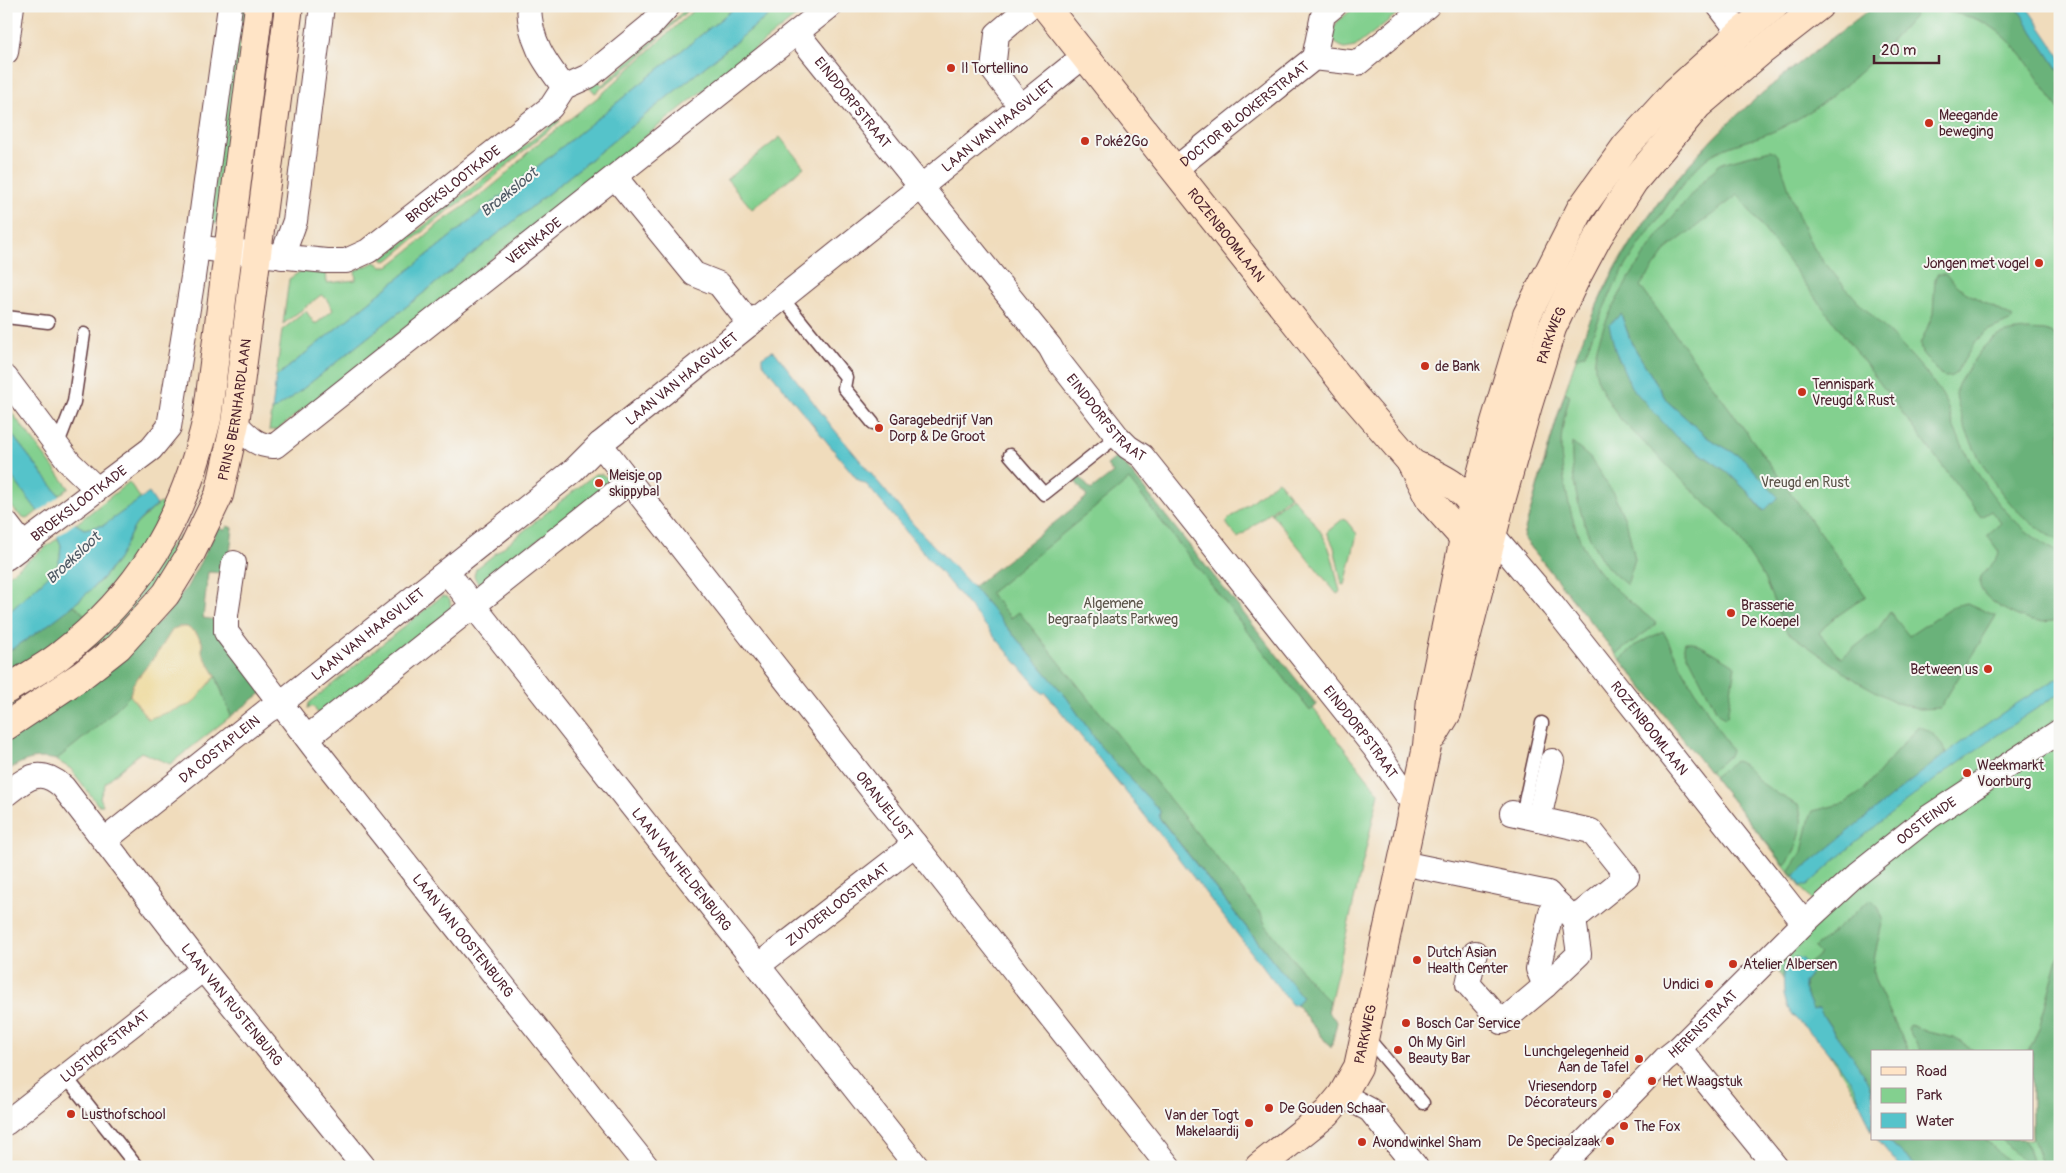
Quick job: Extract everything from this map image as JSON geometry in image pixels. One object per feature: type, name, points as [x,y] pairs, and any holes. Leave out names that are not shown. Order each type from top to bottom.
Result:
[{"type":"street","points":[[6,52],[12,6]]},
{"type":"street","points":[[169,427],[197,248],[230,6]]},
{"type":"street","name":"PRINS BERNHARDLAAN","points":[[6,690],[58,658],[116,606],[144,571],[166,532],[191,477],[207,419],[259,6]]},
{"type":"street","name":"PRINS BERNHARDLAAN","points":[[6,726],[81,676],[118,647],[166,594],[190,556],[219,495],[270,256],[289,6]]},
{"type":"street","name":"PRINS BERNHARDLAAN","points":[[270,256],[295,221],[322,6]]},
{"type":"street","points":[[529,6],[529,21],[541,56],[564,86],[589,76],[650,26],[668,6]]},
{"type":"street","name":"VEENKADE","points":[[235,423],[252,440],[263,446],[275,446],[830,6]]},
{"type":"street","points":[[1021,107],[993,70],[997,34],[1030,6]]},
{"type":"street","name":"ROZENBOOMLAAN","points":[[1045,6],[1353,395],[1411,463],[1430,500],[1464,538]]},
{"type":"street","name":"DOCTOR BLOOKERSTRAAT","points":[[1174,170],[1314,58],[1322,15],[1334,6]]},
{"type":"street","name":"DOCTOR BLOOKERSTRAAT","points":[[1314,58],[1358,63],[1427,6]]},
{"type":"street","points":[[1719,6],[1740,33]]},
{"type":"street","name":"PARKWEG","points":[[1260,1167],[1327,1113],[1342,1095],[1358,1067],[1427,746],[1431,699],[1472,502],[1527,315],[1580,210],[1626,146],[1676,90],[1740,33],[1774,6]]},
{"type":"street","name":"PARKWEG","points":[[1427,746],[1447,714],[1492,534],[1528,405],[1552,328],[1574,282],[1598,237],[1634,181],[1698,105],[1759,53],[1819,6]]},
{"type":"street","name":"EINDDORPSTRAAT","points":[[797,32],[1050,347],[1056,358],[1117,436],[1128,448],[1142,456],[1374,747],[1407,795],[1416,797]]},
{"type":"street","name":"LAAN VAN HAAGVLIET","points":[[281,702],[573,471],[600,444],[1084,56]]},
{"type":"street","name":"BROEKSLOOTKADE","points":[[197,248],[270,256],[346,261],[368,252],[551,107],[564,86]]},
{"type":"street","points":[[615,177],[694,274],[719,284],[750,324]]},
{"type":"street","points":[[6,378],[70,463],[88,495]]},
{"type":"street","name":"BROEKSLOOTKADE","points":[[22,545],[151,449],[169,427]]},
{"type":"street","name":"PRINS BERNHARDLAAN","points":[[169,427],[200,449]]},
{"type":"street","name":"ORANJELUST","points":[[600,444],[1169,1167]]},
{"type":"street","name":"ROZENBOOMLAAN","points":[[1411,463],[1450,481],[1472,502],[1492,534],[1553,606],[1804,923]]},
{"type":"street","points":[[308,737],[630,482]]},
{"type":"street","points":[[6,524],[22,545]]},
{"type":"street","points":[[1464,538],[1492,534]]},
{"type":"street","points":[[234,563],[226,615],[226,632],[281,702]]},
{"type":"street","name":"LAAN VAN HELDENBURG","points":[[447,572],[917,1167]]},
{"type":"street","name":"LAAN VAN OOSTENBURG","points":[[281,702],[323,759],[647,1167]]},
{"type":"street","name":"DA COSTAPLEIN","points":[[105,840],[267,710],[281,702]]},
{"type":"street","name":"OOSTEINDE","points":[[1804,923],[1857,874],[1929,817],[2060,731]]},
{"type":"street","points":[[1552,761],[1524,816],[1591,831],[1627,876],[1574,919]]},
{"type":"street","points":[[6,794],[25,780],[34,776],[55,779],[105,840]]},
{"type":"street","name":"LAAN VAN RUSTENBURG","points":[[105,840],[203,968],[364,1167]]},
{"type":"street","name":"ZUYDERLOOSTRAAT","points":[[759,965],[915,844]]},
{"type":"street","points":[[1402,864],[1492,884],[1548,893],[1574,919],[1579,954],[1545,986],[1495,1028],[1468,984],[1475,953]]},
{"type":"street","points":[[1545,986],[1538,969],[1554,900]]},
{"type":"street","name":"HERENSTRAAT","points":[[1560,1167],[1665,1059],[1804,923]]},
{"type":"street","name":"LUSTHOFSTRAAT","points":[[6,1123],[203,968]]},
{"type":"street","points":[[1678,1048],[1776,1167]]},
{"type":"street","points":[[1342,1095],[1370,1110],[1416,1167]]},
{"type":"lane","points":[[783,298],[846,377],[844,388],[873,423]]},
{"type":"lane","points":[[6,317],[48,322]]},
{"type":"lane","points":[[57,446],[74,402],[84,334]]},
{"type":"lane","points":[[1010,455],[1044,494],[1117,436]]},
{"type":"lane","points":[[1524,816],[1542,723]]},
{"type":"lane","points":[[1365,1035],[1423,1103]]},
{"type":"lane","points":[[66,1077],[137,1167]]},
{"type":"green space","points":[[237,6],[247,6],[221,224],[210,223]]},
{"type":"green space","points":[[688,6],[692,6],[633,63],[595,93],[588,85],[596,79],[602,85],[663,32]]},
{"type":"green space","points":[[698,6],[737,6],[276,377],[282,330],[306,311],[314,323],[317,323],[333,310],[326,298],[321,295],[283,324],[289,279],[301,271],[326,273],[327,283],[356,280],[355,271],[375,262],[382,266],[389,266],[440,223],[501,179],[531,149],[602,94]]},
{"type":"green space","points":[[780,6],[809,6],[277,430],[269,430],[272,411],[290,399],[524,213]]},
{"type":"green space","points":[[1356,6],[1407,6],[1355,47],[1345,49],[1335,43],[1332,32],[1337,22]]},
{"type":"green space","name":"Vreugd en Rust","points":[[1874,6],[2023,6],[2060,61],[2060,1167],[1907,1167],[1886,1140],[2034,1140],[2034,1050],[1871,1050],[1871,1119],[1773,963],[1823,915],[1523,537],[1557,418],[1586,331],[1610,278],[1624,253],[1656,205],[1693,160],[1732,120],[1784,76]]},
{"type":"green space","points":[[1874,6],[1897,8],[1910,6],[1915,15],[1853,79],[1817,106],[1771,133],[1730,146],[1713,154],[1699,165],[1687,178],[1639,246],[1609,297],[1585,354],[1575,358],[1596,306],[1627,250],[1658,204],[1693,160],[1732,120],[1766,90]]},
{"type":"green space","points":[[1933,6],[2016,6],[2060,73],[2060,111],[2027,62],[2008,40],[1979,20]]},
{"type":"green space","points":[[558,119],[560,121],[482,188],[446,212],[390,259],[385,261],[381,258],[386,256]]},
{"type":"green space","points":[[780,137],[804,167],[752,209],[727,179]]},
{"type":"green space","points":[[1770,150],[1775,152],[1779,157],[1802,224],[1816,252],[1843,285],[1929,376],[1946,402],[1954,427],[1965,450],[1998,502],[2026,531],[2060,553],[2060,620],[2039,622],[2026,619],[2008,612],[1984,594],[1981,587],[1981,577],[1998,556],[1999,552],[1987,535],[2001,523],[1991,511],[1981,517],[1738,195],[1669,247],[1640,286],[1866,596],[1830,621],[1819,633],[1841,658],[1878,629],[1890,612],[1909,636],[1954,606],[1967,603],[1996,616],[1940,708],[1920,709],[1897,703],[1857,681],[1786,631],[1764,578],[1734,531],[1621,420],[1599,383],[1596,375],[1595,358],[1601,335],[1626,283],[1644,255],[1683,204],[1719,165]],"holes":[[[1621,314],[1631,342],[1667,401],[1708,438],[1743,458],[1763,511],[1746,490],[1726,471],[1676,437],[1615,350]]]},
{"type":"green space","points":[[1937,274],[1945,274],[1965,292],[2012,317],[2012,320],[1987,331],[1976,341],[1956,373],[1948,377],[1942,376],[1922,353],[1920,345],[1933,314]]},
{"type":"green space","points":[[2027,330],[2045,331],[2060,337],[2060,541],[2042,531],[2025,518],[2014,508],[1994,482],[1969,437],[1956,397],[1956,389],[1960,381],[1977,355],[1988,343],[2001,335]]},
{"type":"green space","points":[[1565,392],[1570,395],[1563,428],[1562,461],[1566,491],[1579,537],[1591,561],[1605,578],[1657,624],[1616,654],[1523,537]]},
{"type":"green space","points":[[6,405],[69,488],[59,495],[6,427]]},
{"type":"green space","points":[[1572,443],[1590,458],[1613,493],[1627,524],[1635,559],[1627,585],[1605,564],[1584,522],[1575,490]]},
{"type":"green space","points":[[1118,456],[1317,705],[1310,711],[1129,480],[990,593],[1011,618],[1019,612],[1233,878],[1261,914],[1265,924],[1313,985],[1330,1002],[1328,1012],[1337,1022],[1331,1048],[1296,1004],[1302,997],[1159,817],[1160,811],[1100,746],[1067,698],[973,587],[1087,497],[1075,481],[1080,477],[1091,490],[1113,473],[1107,465]]},
{"type":"green space","points":[[6,469],[38,511],[28,519],[15,511],[11,505],[7,492]]},
{"type":"green space","name":"Algemene begraafplaats Parkweg","points":[[1128,470],[1379,793],[1328,1012],[1337,1022],[1331,1048],[1296,1004],[1298,998],[978,587]]},
{"type":"green space","points":[[595,474],[602,474],[607,478],[607,486],[482,584],[477,582],[474,576],[476,569]]},
{"type":"green space","points":[[1278,480],[1290,496],[1238,538],[1225,522]]},
{"type":"green space","points":[[129,482],[141,499],[104,525],[84,529],[76,524]]},
{"type":"green space","points":[[1292,497],[1315,524],[1326,541],[1340,592],[1337,594],[1271,513]]},
{"type":"green space","points":[[160,503],[166,505],[131,568],[87,617],[74,605],[101,580],[117,561],[135,525]]},
{"type":"green space","points":[[1344,518],[1357,534],[1345,585],[1342,584],[1334,547],[1327,532]]},
{"type":"green space","points":[[227,526],[233,528],[230,553],[223,573],[208,572],[203,618],[217,620],[263,692],[231,716],[216,676],[202,653],[202,642],[197,634],[187,627],[179,627],[173,629],[159,651],[133,684],[130,695],[102,723],[56,760],[36,758],[18,764],[6,772],[6,739],[162,619],[187,587],[218,528],[225,530]]},
{"type":"green space","points":[[179,536],[185,539],[166,571],[128,620],[85,657],[6,711],[6,705],[52,676]]},
{"type":"green space","points":[[58,538],[61,545],[57,568],[6,615],[6,577]]},
{"type":"green space","points":[[442,596],[450,600],[451,609],[319,715],[313,706],[308,709],[309,703]]},
{"type":"green space","points":[[74,605],[87,617],[57,643],[6,678],[6,653]]},
{"type":"green space","points":[[1663,631],[1687,677],[1731,750],[1729,756],[1709,772],[1621,660],[1634,646]]},
{"type":"green space","points":[[1685,642],[1696,643],[1735,666],[1727,717],[1724,718],[1716,710],[1684,647]]},
{"type":"green space","points":[[216,676],[231,716],[170,764],[141,752],[106,782],[100,797],[103,805],[98,805],[71,769],[56,760],[133,684]]},
{"type":"green space","points":[[1918,726],[1936,737],[1947,754],[1794,876],[1789,872],[1802,852],[1813,811],[1845,803],[1863,791]]},
{"type":"green space","points":[[1735,761],[1746,767],[1767,787],[1798,805],[1801,828],[1794,852],[1785,865],[1713,777]]},
{"type":"green space","points":[[1871,899],[1878,906],[1883,919],[1874,959],[1873,973],[1908,1050],[1871,1050],[1871,1092],[1863,1075],[1818,1008],[1813,1010],[1804,989],[1804,982],[1812,972],[1807,965],[1820,954],[1814,948]]},
{"type":"green space","points":[[2060,951],[2060,1167],[2043,1167],[2034,1140],[2034,1050],[2030,1050],[2039,1028]]},
{"type":"green space","points":[[1910,1025],[1928,1032],[1954,1038],[1975,1050],[1920,1050],[1908,1029]]},
{"type":"green space","points":[[1888,1140],[1985,1140],[2016,1167],[1917,1167]]},
{"type":"green space","points":[[2002,1140],[2025,1140],[2034,1167],[2030,1167]]},
{"type":"sand","points":[[187,627],[197,634],[202,642],[202,653],[216,676],[192,704],[148,719],[130,695],[133,684],[159,651],[173,629]]},
{"type":"water","name":"Broeksloot","points":[[737,6],[780,6],[524,213],[290,399],[272,411],[276,377]]},
{"type":"water","points":[[2016,6],[2026,6],[2060,56],[2060,73]]},
{"type":"water","points":[[1621,314],[1631,342],[1667,401],[1708,438],[1743,458],[1778,497],[1764,511],[1726,471],[1676,437],[1631,387],[1615,350],[1609,325]]},
{"type":"water","points":[[772,351],[775,352],[833,428],[913,524],[973,587],[1067,698],[1100,746],[1160,811],[1159,818],[1302,997],[1296,1004],[1292,1005],[1163,838],[1045,692],[1043,694],[867,485],[857,479],[762,362],[762,357]]},
{"type":"water","name":"Broeksloot","points":[[6,427],[59,495],[76,524],[84,529],[104,525],[149,493],[157,505],[137,523],[118,559],[91,589],[50,623],[6,653],[6,615],[57,568],[61,545],[58,538],[6,469]]},
{"type":"water","points":[[2060,677],[2060,693],[1961,760],[1867,833],[1807,886],[1801,886],[1794,876],[1923,771],[1990,722]]},
{"type":"water","points":[[1795,957],[1802,959],[1812,972],[1804,982],[1804,989],[1813,1010],[1819,1008],[1868,1083],[1871,1091],[1871,1129],[1854,1086],[1838,1063],[1820,1042],[1792,1015],[1787,1006],[1784,995],[1783,968]]},
{"type":"water","points":[[1878,1140],[1888,1140],[1917,1167],[1900,1167]]},
{"type":"pier","points":[[62,494],[78,521],[55,538],[37,513]]},
{"type":"place","name":"Il Tortellino","points":[[951,68]]},
{"type":"place","name":"Meegande beweging","points":[[1929,123]]},
{"type":"place","name":"Poké2Go","points":[[1085,141]]},
{"type":"place","name":"Jongen met vogel","points":[[2039,263]]},
{"type":"place","name":"de Bank","points":[[1425,366]]},
{"type":"place","name":"Tennispark Vreugd & Rust","points":[[1802,392]]},
{"type":"place","name":"Garagebedrijf Van Dorp & De Groot","points":[[879,428]]},
{"type":"place","name":"Meisje op skippybal","points":[[599,483]]},
{"type":"place","name":"Brasserie De Koepel","points":[[1731,613]]},
{"type":"place","name":"Between us","points":[[1988,669]]},
{"type":"place","name":"Weekmarkt Voorburg","points":[[1967,773]]},
{"type":"place","name":"Dutch Asian Health Center","points":[[1417,960]]},
{"type":"place","name":"Atelier Albersen","points":[[1733,964]]},
{"type":"place","name":"Undici","points":[[1709,984]]},
{"type":"place","name":"Bosch Car Service","points":[[1406,1023]]},
{"type":"place","name":"Oh My Girl Beauty Bar","points":[[1398,1050]]},
{"type":"place","name":"Lunchgelegenheid Aan de Tafel","points":[[1639,1059]]},
{"type":"place","name":"Het Waagstuk","points":[[1652,1081]]},
{"type":"place","name":"Vriesendorp Décorateurs","points":[[1607,1094]]},
{"type":"place","name":"De Gouden Schaar","points":[[1269,1108]]},
{"type":"place","name":"Lusthofschool","points":[[71,1114]]},
{"type":"place","name":"Van der Togt Makelaardij","points":[[1249,1123]]},
{"type":"place","name":"The Fox","points":[[1624,1126]]},
{"type":"place","name":"De Speciaalzaak","points":[[1610,1141]]},
{"type":"place","name":"Avondwinkel Sham","points":[[1362,1142]]}]
